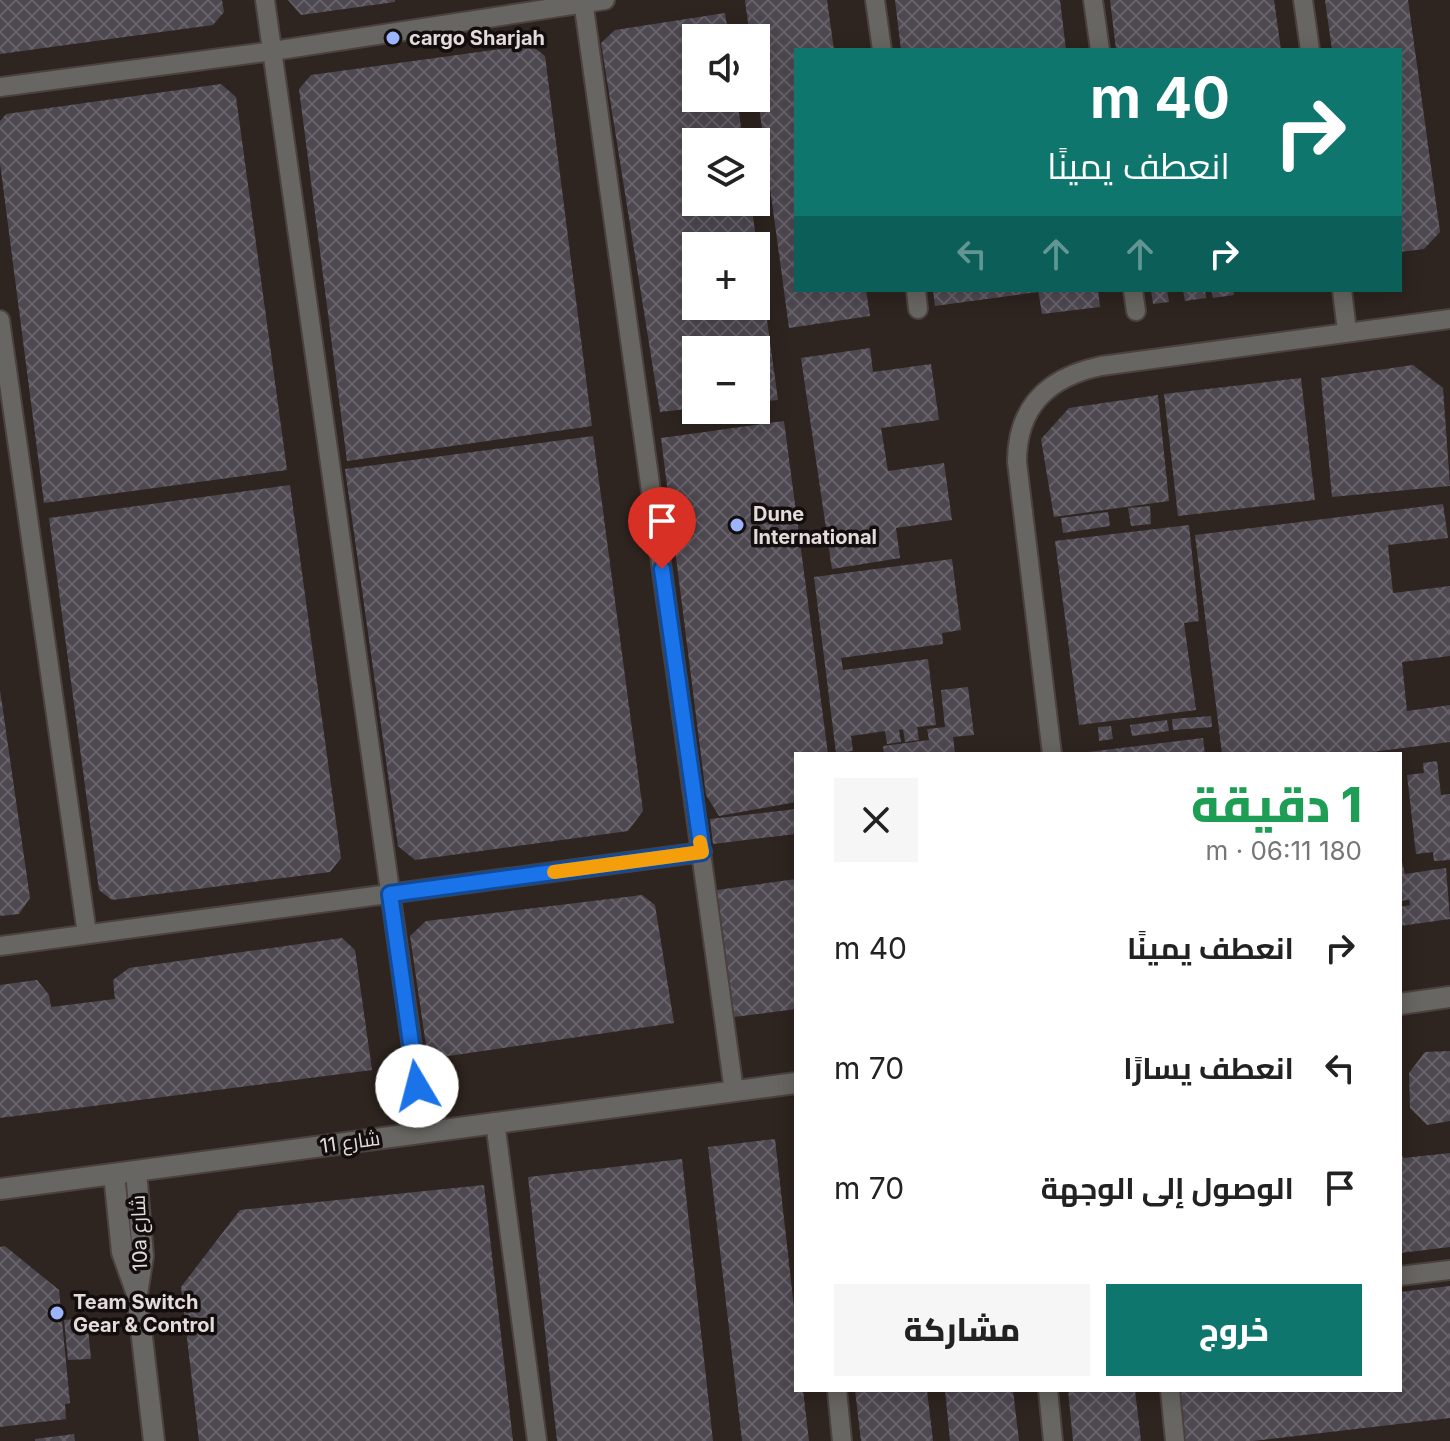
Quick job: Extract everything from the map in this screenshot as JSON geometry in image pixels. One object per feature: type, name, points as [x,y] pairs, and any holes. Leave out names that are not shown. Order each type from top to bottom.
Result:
[{"type":"street","points":[[1402,1004],[1450,997]]},
{"type":"street","name":"شارع 11","points":[[0,1189],[794,1083]]},
{"type":"street","name":"10a شارع","points":[[136,1171],[143,1256],[137,1294]]},
{"type":"street","name":"10a شارع","points":[[114,1174],[122,1252],[137,1294],[154,1441]]},
{"type":"lane","points":[[265,0],[424,1133]]},
{"type":"lane","points":[[0,87],[273,51],[605,0]]},
{"type":"lane","points":[[875,0],[882,48]]},
{"type":"lane","points":[[1093,0],[1100,48]]},
{"type":"lane","points":[[1303,0],[1310,48]]},
{"type":"lane","points":[[584,2],[734,1091]]},
{"type":"lane","points":[[1133,292],[1136,311]]},
{"type":"lane","points":[[1342,292],[1347,331]]},
{"type":"lane","points":[[1052,752],[1017,462],[1019,432],[1031,405],[1060,378],[1078,371],[1450,319]]},
{"type":"lane","points":[[0,320],[87,934]]},
{"type":"lane","points":[[0,946],[702,852]]},
{"type":"lane","points":[[495,1122],[537,1441]]},
{"type":"lane","points":[[1402,1276],[1450,1270]]},
{"type":"lane","points":[[837,1392],[842,1441]]},
{"type":"lane","points":[[1048,1392],[1053,1441]]},
{"type":"lane","points":[[1170,1392],[1175,1441]]},
{"type":"building","points":[[0,0],[222,0],[224,12],[213,25],[0,54]]},
{"type":"building","points":[[288,0],[395,0],[395,2],[301,15]]},
{"type":"building","points":[[745,0],[827,0],[834,48],[794,48],[794,292],[866,292],[870,316],[789,328],[770,188],[770,128],[762,128],[760,112],[770,112],[770,24],[748,24]]},
{"type":"building","points":[[895,0],[1060,0],[1066,48],[901,48]]},
{"type":"building","points":[[1110,0],[1274,0],[1281,48],[1116,48]]},
{"type":"building","points":[[1325,0],[1408,0],[1440,232],[1424,249],[1402,252],[1402,48],[1332,48]]},
{"type":"building","points":[[725,13],[727,24],[682,24],[682,112],[739,112],[741,128],[682,128],[682,216],[753,216],[755,232],[682,232],[682,320],[767,320],[769,336],[682,336],[682,410],[660,412],[601,43],[615,30]]},
{"type":"building","points":[[531,45],[545,56],[592,426],[347,461],[299,89],[311,75]]},
{"type":"building","points":[[221,84],[236,97],[287,470],[44,503],[0,163],[0,121],[6,114]]},
{"type":"building","points":[[933,292],[1038,292],[935,306]]},
{"type":"building","points":[[1038,292],[1098,292],[1100,307],[1042,314]]},
{"type":"building","points":[[1151,292],[1167,292],[1169,302],[1153,304]]},
{"type":"building","points":[[1183,292],[1205,292],[1206,298],[1185,301]]},
{"type":"building","points":[[1212,292],[1233,292],[1234,295],[1213,298]]},
{"type":"building","points":[[770,342],[778,400],[770,401]]},
{"type":"building","points":[[870,348],[873,372],[931,364],[939,420],[881,428],[888,471],[944,463],[952,520],[896,528],[900,558],[832,569],[801,358]]},
{"type":"building","points":[[1413,365],[1443,388],[1450,486],[1332,497],[1321,378]]},
{"type":"building","points":[[1301,378],[1315,500],[1178,516],[1164,394]]},
{"type":"building","points":[[1158,395],[1169,501],[1054,517],[1041,439],[1069,408]]},
{"type":"building","points":[[784,421],[828,752],[794,752],[794,802],[719,816],[706,795],[661,438]]},
{"type":"building","points":[[593,436],[643,811],[628,831],[415,860],[398,846],[345,469]]},
{"type":"building","points":[[290,485],[341,858],[330,872],[112,900],[99,890],[49,518]]},
{"type":"building","points":[[1443,504],[1448,538],[1388,545],[1393,593],[1450,586],[1450,656],[1402,662],[1407,711],[1450,705],[1450,742],[1372,752],[1222,752],[1195,535]]},
{"type":"building","points":[[1150,506],[1151,524],[1131,526],[1128,508]]},
{"type":"building","points":[[1108,512],[1110,526],[1063,533],[1061,518]]},
{"type":"building","points":[[1189,525],[1199,621],[1184,623],[1196,710],[1079,725],[1055,541]]},
{"type":"building","points":[[952,559],[961,630],[942,633],[943,644],[841,658],[843,670],[928,659],[936,725],[917,727],[919,740],[905,742],[903,729],[899,730],[901,742],[887,744],[885,731],[851,736],[853,751],[836,752],[814,577]]},
{"type":"building","points":[[968,687],[974,735],[953,737],[955,752],[884,752],[883,746],[929,740],[927,729],[945,727],[941,690]]},
{"type":"building","points":[[0,690],[30,898],[19,914],[0,916]]},
{"type":"building","points":[[1211,716],[1212,727],[1173,730],[1172,719]]},
{"type":"building","points":[[1167,720],[1169,731],[1132,736],[1130,725]]},
{"type":"building","points":[[1111,726],[1113,739],[1099,741],[1098,727]]},
{"type":"building","points":[[1203,738],[1205,752],[1088,752]]},
{"type":"building","points":[[1437,761],[1441,795],[1450,794],[1450,860],[1434,861],[1433,852],[1416,854],[1407,775],[1424,773],[1423,763]]},
{"type":"building","points":[[794,809],[794,834],[713,844],[710,819]]},
{"type":"building","points":[[1402,861],[1405,874],[1446,868],[1450,919],[1402,926],[1402,907],[1410,905],[1409,900],[1402,901]]},
{"type":"building","points":[[794,879],[794,1009],[734,1017],[717,890]]},
{"type":"building","points":[[642,895],[655,905],[674,1023],[428,1059],[410,936],[426,921]]},
{"type":"building","points":[[342,938],[355,950],[372,1070],[0,1118],[0,985],[37,980],[49,995],[51,1007],[115,999],[113,980],[129,968]]},
{"type":"building","points":[[1450,1051],[1450,1121],[1427,1125],[1410,1108],[1409,1073],[1425,1052]]},
{"type":"building","points":[[775,1139],[794,1307],[794,1392],[803,1392],[809,1441],[742,1441],[708,1147]]},
{"type":"building","points":[[1450,1153],[1450,1247],[1402,1253],[1402,1155],[1403,1158]]},
{"type":"building","points":[[682,1159],[713,1441],[557,1441],[528,1177]]},
{"type":"building","points":[[484,1185],[513,1441],[199,1441],[181,1287],[240,1210]]},
{"type":"building","points":[[5,1246],[59,1290],[70,1403],[65,1404],[66,1419],[0,1427],[0,1247]]},
{"type":"building","points":[[1450,1286],[1450,1418],[1253,1441],[1184,1441],[1179,1392],[1402,1392],[1402,1292]]},
{"type":"building","points":[[87,1318],[91,1359],[68,1360],[64,1320]]},
{"type":"building","points":[[855,1392],[927,1392],[933,1441],[861,1441]]},
{"type":"building","points":[[945,1392],[1013,1392],[1019,1441],[950,1441]]},
{"type":"building","points":[[1068,1392],[1135,1392],[1141,1441],[1073,1441]]},
{"type":"building","points":[[74,1434],[75,1441],[35,1441],[35,1439]]},
{"type":"slow traffic","points":[[554,872],[702,852],[700,842]]},
{"type":"place","name":"cargo Sharjah","points":[[393,38]]},
{"type":"place","name":"Dune International","points":[[737,525]]},
{"type":"place","name":"Team Switch Gear & Control","points":[[57,1313]]},
{"type":"route","points":[[417,1086],[390,894],[702,852],[662,569]]}]
